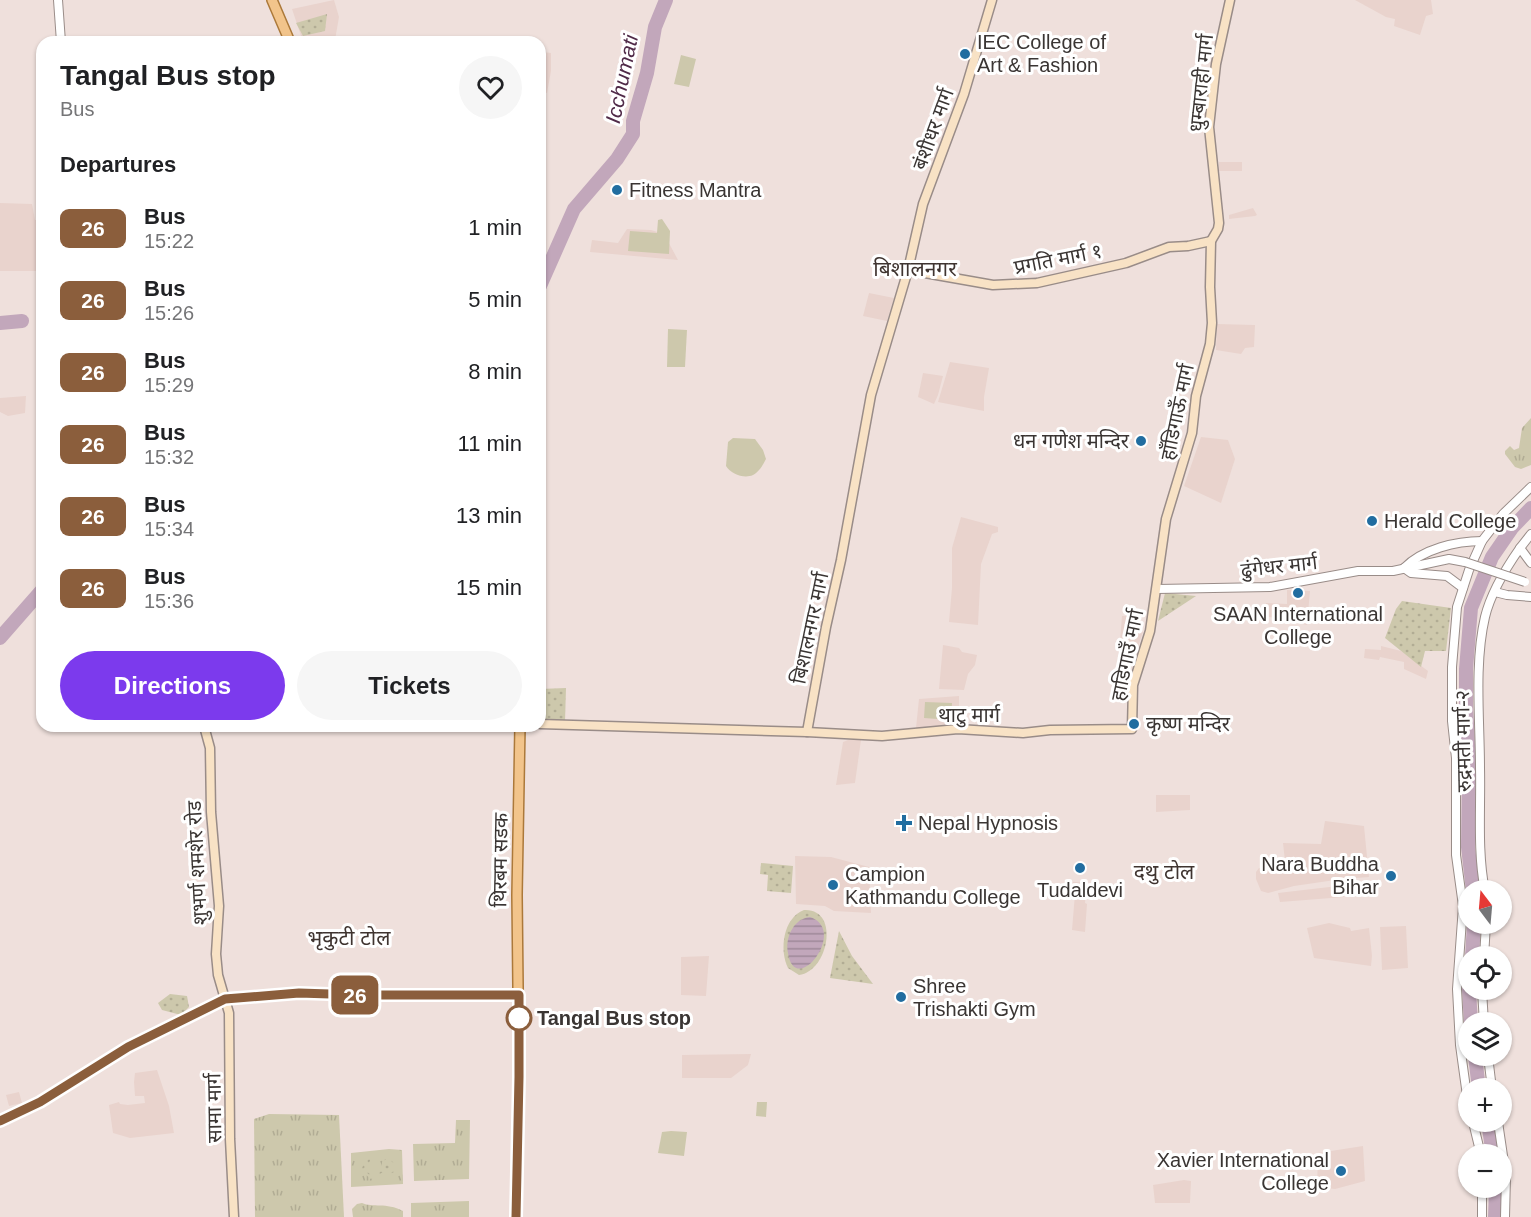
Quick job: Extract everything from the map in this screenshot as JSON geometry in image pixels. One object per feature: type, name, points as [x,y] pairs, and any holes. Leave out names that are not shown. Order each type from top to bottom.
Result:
[{"type":"main road","points":[[272,0],[287,36]]},
{"type":"main road","name":"बंशीधर मार्ग","points":[[908,270],[923,204],[964,94],[992,0]]},
{"type":"main road","name":"धुम्बाराही मार्ग","points":[[1211,240],[1219,224],[1209,127],[1216,64],[1230,0]]},
{"type":"main road","name":"प्रगति मार्ग १","points":[[908,270],[993,285],[1037,283],[1126,263],[1163,249],[1204,244],[1211,240]]},
{"type":"main road","name":"हाँडिगाऊँ मार्ग","points":[[1157,589],[1166,519],[1192,433],[1196,396],[1210,344],[1211,240]]},
{"type":"main road","name":"बिशालनगर मार्ग","points":[[807,732],[871,395],[908,270]]},
{"type":"main road","name":"हाडिगाउँ मार्ग","points":[[1132,729],[1133,685],[1150,631],[1157,589]]},
{"type":"main road","points":[[546,724],[807,732]]},
{"type":"main road","name":"थाटु मार्ग","points":[[807,732],[882,736],[958,729],[1023,733],[1050,730],[1132,729]]},
{"type":"main road","name":"शुभर्ण शमशेर रोड","points":[[206,732],[210,748],[210,812],[219,906],[216,954],[218,975],[225,999]]},
{"type":"main road","name":"थिरबम सडक","points":[[516,1217],[519,1077],[520,732]]},
{"type":"main road","points":[[0,1121],[40,1102],[128,1047],[225,999],[299,993],[519,995]]},
{"type":"main road","name":"सामा मार्ग","points":[[225,999],[229,1013],[234,1217]]},
{"type":"street","points":[[58,0],[61,36]]},
{"type":"street","points":[[1465,1078],[1457,990],[1463,906],[1456,855],[1456,758],[1452,721],[1452,667],[1457,608],[1462,588],[1482,541],[1503,514],[1531,487]]},
{"type":"street","name":"रुद्रमती मार्ग-२","points":[[1483,880],[1480,855],[1479,684],[1485,617],[1494,592],[1510,562],[1531,534]]},
{"type":"street","points":[[1462,588],[1447,576],[1411,573],[1404,568],[1412,560],[1448,546],[1467,541],[1482,541]]},
{"type":"street","points":[[1520,548],[1531,563]]},
{"type":"street","name":"ढुंगेधर मार्ग","points":[[1157,589],[1270,587],[1358,572],[1393,571],[1449,559],[1528,582]]},
{"type":"street","points":[[1494,592],[1531,597]]},
{"type":"street","points":[[1499,1132],[1506,1176],[1505,1217]]},
{"type":"street","points":[[1482,1198],[1482,1217]]},
{"type":"shaded area","points":[[334,0],[339,17],[336,36],[301,36],[292,9]]},
{"type":"shaded area","points":[[1355,0],[1431,0],[1433,14],[1426,16],[1420,35],[1394,26],[1395,19],[1386,17]]},
{"type":"shaded area","points":[[546,52],[551,53],[546,93]]},
{"type":"shaded area","points":[[1219,162],[1242,162],[1242,171],[1219,171]]},
{"type":"shaded area","points":[[0,203],[32,204],[36,220],[36,271],[0,271]]},
{"type":"shaded area","points":[[1253,208],[1257,215],[1255,216],[1229,219],[1229,215]]},
{"type":"shaded area","points":[[627,229],[651,230],[664,234],[678,260],[590,252],[592,240],[618,243]]},
{"type":"shaded area","points":[[869,293],[894,298],[887,321],[863,316]]},
{"type":"shaded area","points":[[1217,324],[1255,325],[1254,347],[1245,348],[1241,354],[1216,350]]},
{"type":"shaded area","points":[[950,362],[989,368],[984,411],[938,402]]},
{"type":"shaded area","points":[[923,373],[943,376],[934,404],[918,397]]},
{"type":"shaded area","points":[[26,396],[25,413],[8,416],[0,412],[0,398]]},
{"type":"shaded area","points":[[1201,437],[1228,440],[1235,459],[1221,503],[1184,486]]},
{"type":"shaded area","points":[[961,517],[998,527],[998,532],[992,534],[981,564],[978,625],[949,622],[952,548]]},
{"type":"shaded area","points":[[1287,590],[1310,591],[1307,625],[1265,616],[1266,603],[1287,604]]},
{"type":"shaded area","points":[[1122,616],[1141,616],[1140,631],[1143,632],[1138,647],[1120,641]]},
{"type":"shaded area","points":[[943,645],[977,655],[975,665],[968,674],[964,690],[939,689]]},
{"type":"shaded area","points":[[1381,646],[1401,651],[1428,671],[1426,679],[1404,669],[1404,662],[1380,657],[1379,660],[1364,658],[1365,649],[1381,650]]},
{"type":"shaded area","points":[[959,696],[957,728],[938,726],[916,728],[919,699]]},
{"type":"shaded area","points":[[861,740],[855,783],[836,785],[843,742]]},
{"type":"shaded area","points":[[1156,795],[1190,795],[1190,810],[1156,812]]},
{"type":"shaded area","points":[[1325,821],[1364,826],[1369,877],[1294,886],[1268,893],[1261,891],[1256,879],[1256,872],[1259,868],[1285,861],[1283,843],[1321,844]]},
{"type":"shaded area","name":"Campion Kathmandu College","points":[[795,856],[831,857],[869,867],[871,913],[834,911],[825,906],[796,904]]},
{"type":"shaded area","points":[[1064,881],[1087,883],[1085,932],[1072,930],[1075,894],[1064,893]]},
{"type":"shaded area","points":[[1338,886],[1338,894],[1344,894],[1344,897],[1280,902],[1278,893]]},
{"type":"shaded area","points":[[810,917],[821,924],[824,935],[822,946],[816,957],[800,969],[793,965],[788,953],[788,941],[795,925]]},
{"type":"shaded area","points":[[1329,923],[1350,928],[1351,931],[1369,928],[1371,966],[1314,958],[1307,928]]},
{"type":"shaded area","points":[[1406,926],[1408,968],[1382,970],[1380,927]]},
{"type":"shaded area","points":[[709,956],[706,996],[681,995],[681,957]]},
{"type":"shaded area","points":[[751,1054],[748,1065],[731,1078],[682,1078],[682,1055]]},
{"type":"shaded area","points":[[157,1070],[169,1106],[174,1133],[130,1138],[113,1133],[109,1105],[119,1102],[128,1105],[145,1103],[144,1096],[135,1096],[135,1073]]},
{"type":"shaded area","points":[[19,1092],[22,1103],[9,1106],[6,1095]]},
{"type":"shaded area","name":"Xavier International College","points":[[1363,1146],[1365,1181],[1335,1189],[1317,1187],[1318,1153]]},
{"type":"shaded area","points":[[1191,1181],[1190,1203],[1155,1203],[1153,1185]]},
{"type":"green space","points":[[327,14],[325,31],[303,36],[296,23]]},
{"type":"green space","points":[[681,55],[696,59],[689,87],[674,84]]},
{"type":"green space","points":[[662,219],[670,231],[669,254],[628,251],[630,231],[657,233],[658,220]]},
{"type":"green space","points":[[668,329],[687,330],[685,367],[667,367]]},
{"type":"green space","points":[[1531,418],[1531,465],[1521,469],[1515,467],[1505,451],[1510,446],[1514,450],[1519,448],[1522,428]]},
{"type":"green space","points":[[733,438],[755,439],[763,450],[766,459],[753,475],[738,475],[726,466],[728,442]]},
{"type":"green space","points":[[1165,593],[1196,596],[1158,621]]},
{"type":"green space","points":[[1402,601],[1451,608],[1446,651],[1425,651],[1421,667],[1385,638],[1396,609]]},
{"type":"green space","points":[[566,688],[565,722],[546,720],[546,689]]},
{"type":"green space","points":[[925,702],[952,703],[951,720],[924,718]]},
{"type":"green space","points":[[761,863],[793,866],[791,893],[767,891],[768,875],[760,874]]},
{"type":"green space","points":[[804,910],[815,912],[823,919],[826,940],[818,963],[809,971],[799,975],[788,968],[785,961],[784,944],[787,927],[791,920]]},
{"type":"green space","points":[[839,931],[852,956],[873,984],[830,978]]},
{"type":"green space","points":[[170,994],[187,996],[189,1007],[181,1015],[162,1010],[158,1003]]},
{"type":"green space","points":[[757,1102],[767,1102],[766,1117],[756,1116]]},
{"type":"green space","points":[[269,1114],[339,1115],[344,1217],[255,1217],[254,1119]]},
{"type":"green space","points":[[456,1120],[470,1120],[469,1179],[414,1181],[413,1144],[455,1143]]},
{"type":"green space","points":[[662,1132],[687,1132],[684,1156],[658,1153]]},
{"type":"green space","points":[[402,1150],[403,1184],[351,1187],[351,1153]]},
{"type":"green space","points":[[368,1153],[372,1155],[366,1171],[371,1175],[381,1170],[382,1162],[388,1158],[394,1163],[394,1172],[387,1175],[383,1172],[371,1179],[361,1171]]},
{"type":"green space","points":[[469,1201],[469,1217],[411,1217],[411,1203]]},
{"type":"green space","points":[[362,1203],[397,1208],[403,1211],[403,1217],[353,1217],[352,1209]]},
{"type":"waterway","name":"Icchumati","points":[[546,272],[574,209],[617,159],[633,134],[633,121],[647,73],[655,27],[666,0]]},
{"type":"waterway","points":[[0,323],[22,321]]},
{"type":"waterway","points":[[1472,880],[1468,847],[1469,764],[1466,705],[1466,669],[1471,608],[1492,557],[1512,528],[1531,508]]},
{"type":"waterway","name":"Icchumati","points":[[0,638],[36,597]]},
{"type":"waterway","points":[[1473,934],[1473,946]]},
{"type":"waterway","points":[[1470,1000],[1470,1012]]},
{"type":"waterway","points":[[1476,1066],[1478,1078]]},
{"type":"waterway","points":[[1490,1132],[1491,1144]]},
{"type":"waterway","points":[[1495,1217],[1496,1198]]},
{"type":"bus line","name":"26","points":[[0,1121],[40,1102],[128,1047],[225,999],[299,993],[519,995],[516,1217]]},
{"type":"place","name":"IEC College of Art & Fashion","points":[[965,54]]},
{"type":"place","name":"Fitness Mantra","points":[[617,190]]},
{"type":"place","name":"धन गणेश मन्दिर","points":[[1141,441]]},
{"type":"place","name":"Herald College","points":[[1372,521]]},
{"type":"place","name":"SAAN International College","points":[[1298,593]]},
{"type":"place","name":"कृष्ण मन्दिर","points":[[1134,724]]},
{"type":"place","name":"Nepal Hypnosis","points":[[904,823]]},
{"type":"place","name":"Tudaldevi","points":[[1080,868]]},
{"type":"place","name":"Nara Buddha Bihar","points":[[1391,876]]},
{"type":"place","name":"Campion Kathmandu College","points":[[833,885]]},
{"type":"place","name":"Shree Trishakti Gym","points":[[901,997]]},
{"type":"place","name":"Tangal Bus stop","points":[[519,1018]]},
{"type":"place","name":"Xavier International College","points":[[1341,1171]]},
{"type":"district","name":"बिशालनगर","points":[[915,269]]},
{"type":"district","name":"दथु टोल","points":[[1164,872]]},
{"type":"district","name":"भृकुटी टोल","points":[[349,938]]}]
